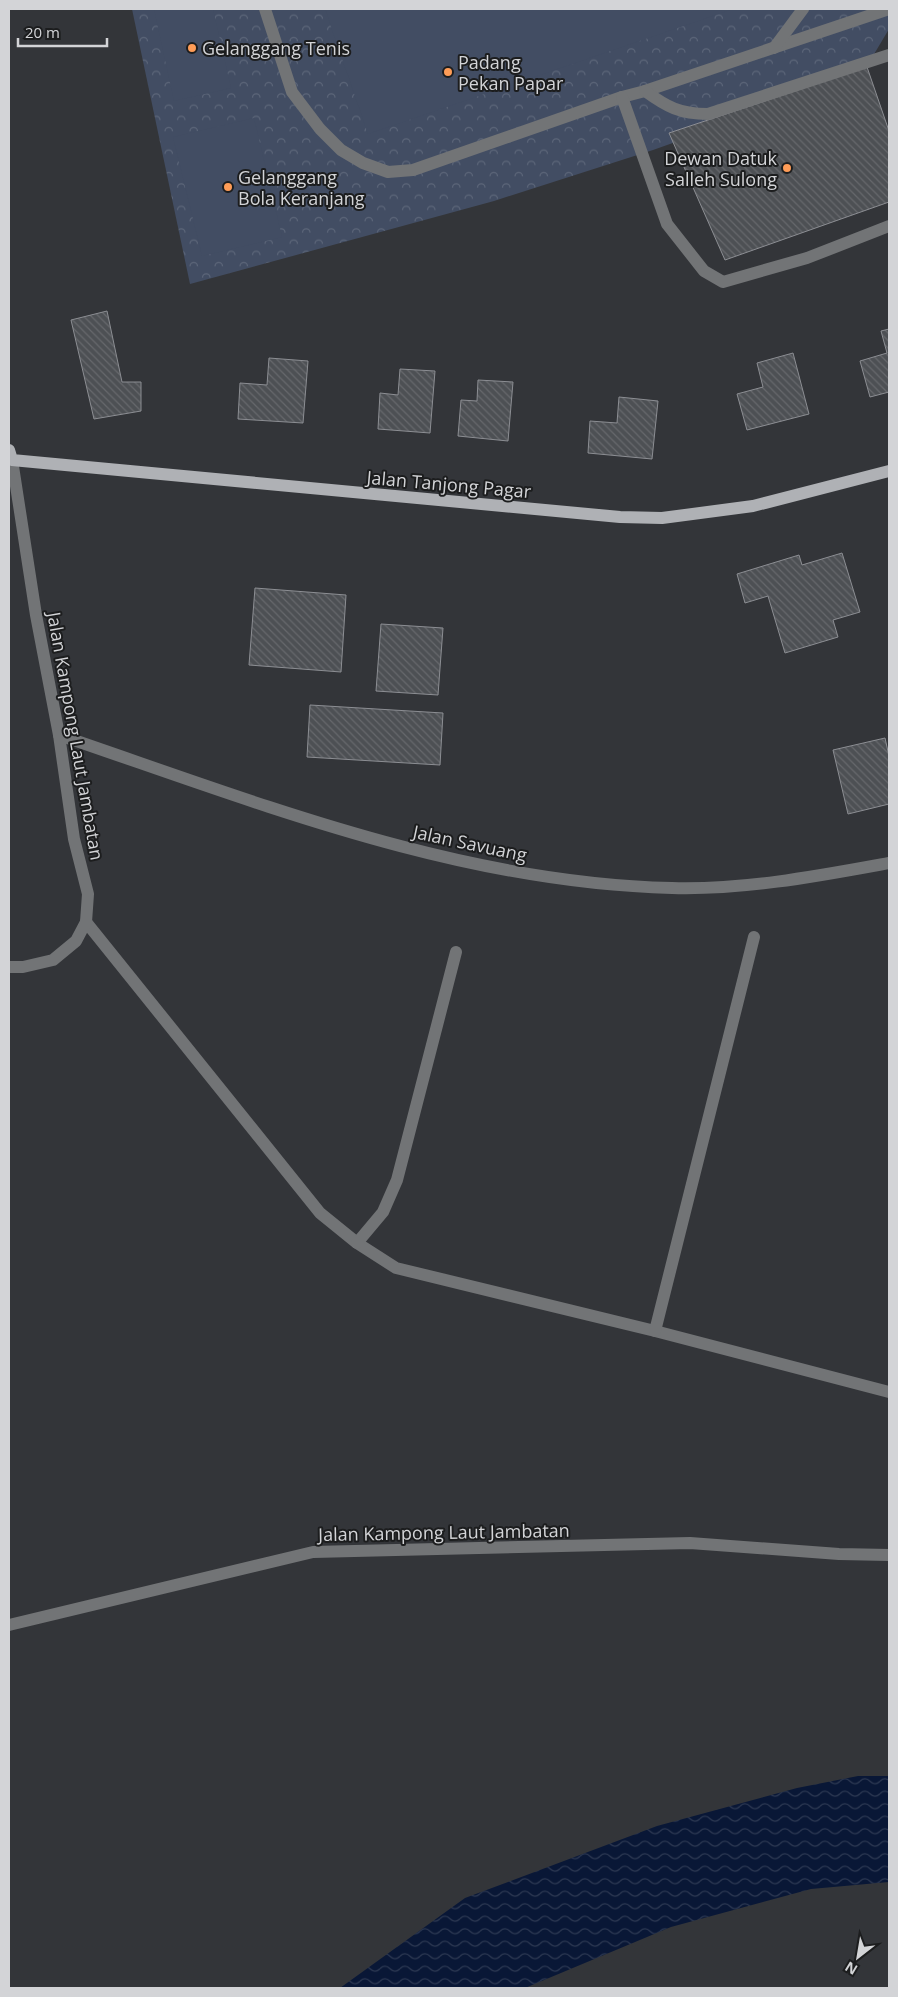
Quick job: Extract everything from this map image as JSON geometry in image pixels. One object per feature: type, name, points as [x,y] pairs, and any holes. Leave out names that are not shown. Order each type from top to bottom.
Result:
[{"type":"main road","name":"Jalan Tanjong Pagar","points":[[10,455],[610,516],[662,518],[753,506],[889,471]]},
{"type":"street","points":[[265,9],[292,92],[304,109],[341,150],[363,163],[388,172],[412,170],[622,97],[645,91],[889,9]]},
{"type":"street","points":[[774,48],[803,9]]},
{"type":"street","points":[[645,91],[664,105],[677,111],[691,114],[708,114],[889,55]]},
{"type":"street","points":[[622,97],[667,224],[704,271],[723,282],[807,258],[889,226]]},
{"type":"street","name":"Jalan Kampong Laut Jambatan","points":[[9,967],[23,967],[53,960],[76,941],[86,922],[88,894],[74,840],[60,735],[36,615],[10,455]]},
{"type":"street","name":"Jalan Savuang","points":[[60,735],[333,828],[411,849],[501,869],[589,882],[673,888],[749,884],[835,873],[889,863]]},
{"type":"street","points":[[86,922],[320,1213],[357,1243],[396,1268],[656,1331],[889,1392]]},
{"type":"street","points":[[656,1331],[754,937]]},
{"type":"street","points":[[357,1243],[383,1212],[397,1180],[456,952]]},
{"type":"street","name":"Jalan Kampong Laut Jambatan","points":[[9,1625],[313,1552],[690,1543],[838,1554],[889,1555]]},
{"type":"green space","points":[[132,9],[889,9],[889,29],[861,76],[653,150],[494,201],[190,284]]},
{"type":"green space","name":"Gelanggang Tenis","points":[[154,9],[213,9],[231,88],[174,101]]},
{"type":"green space","name":"Padang Pekan Papar","points":[[325,9],[733,9],[368,134]]},
{"type":"green space","name":"Gelanggang Bola Keranjang","points":[[254,118],[282,237],[202,256],[173,137]]},
{"type":"water","points":[[858,1776],[889,1776],[889,1882],[811,1889],[671,1927],[525,1988],[340,1988],[465,1898],[657,1826],[797,1788]]},
{"type":"building","name":"Dewan Datuk Salleh Sulong","points":[[867,67],[889,131],[889,202],[725,260],[669,133]]},
{"type":"building","points":[[107,311],[122,382],[141,382],[141,411],[94,419],[71,320]]},
{"type":"building","points":[[889,329],[889,392],[870,397],[860,361],[887,353],[881,331]]},
{"type":"building","points":[[793,353],[809,414],[747,430],[737,394],[763,387],[757,363]]},
{"type":"building","points":[[269,358],[308,361],[303,423],[238,419],[240,383],[267,385]]},
{"type":"building","points":[[400,369],[435,371],[430,433],[378,429],[380,393],[398,395]]},
{"type":"building","points":[[478,380],[513,382],[508,441],[458,436],[461,400],[477,401]]},
{"type":"building","points":[[619,397],[658,401],[652,459],[588,453],[590,421],[617,423]]},
{"type":"building","points":[[842,553],[860,612],[833,620],[838,637],[785,653],[768,596],[745,603],[737,574],[799,555],[802,565]]},
{"type":"building","points":[[255,588],[346,595],[341,672],[249,665]]},
{"type":"building","points":[[381,624],[443,628],[438,695],[376,691]]},
{"type":"building","points":[[310,705],[443,713],[440,765],[307,757]]},
{"type":"building","points":[[885,738],[889,756],[889,804],[848,814],[833,750]]},
{"type":"place","name":"Gelanggang Tenis","points":[[192,48]]},
{"type":"place","name":"Padang Pekan Papar","points":[[448,72]]},
{"type":"place","name":"Dewan Datuk Salleh Sulong","points":[[787,168]]},
{"type":"place","name":"Gelanggang Bola Keranjang","points":[[228,187]]}]
